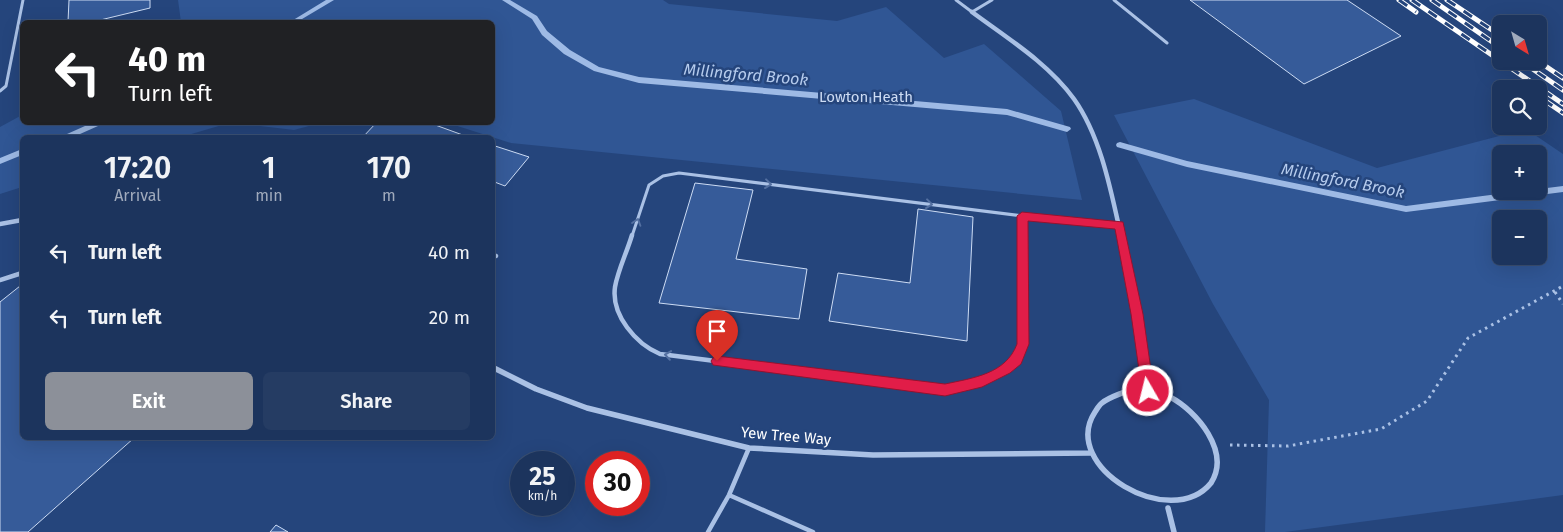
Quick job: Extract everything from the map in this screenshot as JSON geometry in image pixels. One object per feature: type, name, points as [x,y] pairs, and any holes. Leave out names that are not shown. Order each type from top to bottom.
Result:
[{"type":"street","points":[[972,12],[1046,69],[1067,90],[1082,114],[1094,139],[1119,226],[1137,314],[1148,391]]},
{"type":"street","points":[[0,224],[20,220]]},
{"type":"street","name":"Yew Tree Way","points":[[495,368],[536,388],[588,408],[749,448],[873,455],[1004,452],[1090,453]]},
{"type":"street","points":[[1123,493],[1112,485],[1099,470],[1090,453],[1087,434],[1090,418],[1098,404],[1112,395],[1129,390],[1148,391],[1169,397],[1188,409],[1204,425],[1215,445],[1217,463],[1214,481],[1204,495],[1188,505],[1165,508],[1174,532]]},
{"type":"lane","points":[[0,91],[6,86],[23,0]]},
{"type":"lane","points":[[956,0],[972,12],[992,0]]},
{"type":"lane","points":[[1114,0],[1167,43]]},
{"type":"lane","points":[[1022,216],[1023,344],[1017,360],[1006,370],[977,383],[945,390],[660,354],[648,349],[630,331],[617,311],[615,288],[649,184],[653,180],[669,174],[679,173],[1022,216],[1119,226]]},
{"type":"lane","points":[[0,280],[20,274]]},
{"type":"lane","points":[[708,532],[729,496],[749,448]]},
{"type":"lane","points":[[729,496],[813,532]]},
{"type":"path","points":[[1215,445],[1288,446],[1381,429],[1427,401],[1468,338],[1563,286]]},
{"type":"path","points":[[1555,292],[1563,304]]},
{"type":"green space","name":"Lowton Heath","points":[[178,0],[663,0],[669,4],[837,21],[886,7],[944,58],[984,44],[1061,111],[1082,200],[511,143],[495,138],[495,135],[486,135],[454,125],[495,125],[495,20],[181,20]]},
{"type":"green space","points":[[1194,99],[1377,168],[1503,135],[1535,135],[1563,154],[1563,495],[1285,532],[1265,532],[1269,400],[1213,304],[1114,115]]},
{"type":"green space","points":[[20,116],[20,125],[222,125],[188,135],[20,135],[20,188],[0,194],[0,127]]},
{"type":"green space","points":[[253,125],[313,125],[294,130]]},
{"type":"building","points":[[69,0],[150,0],[150,8],[100,20],[68,20]]},
{"type":"building","points":[[1190,0],[1347,0],[1401,36],[1304,84]]},
{"type":"building","points":[[374,125],[435,125],[463,135],[365,135]]},
{"type":"building","points":[[495,146],[529,157],[505,186],[495,182]]},
{"type":"building","points":[[695,183],[753,190],[736,259],[807,269],[799,319],[659,303]]},
{"type":"building","points":[[918,209],[973,217],[967,341],[829,321],[838,273],[910,283]]},
{"type":"building","points":[[20,286],[20,440],[132,440],[28,532],[0,532],[0,302]]},
{"type":"building","points":[[276,525],[288,532],[270,532]]},
{"type":"waterway","points":[[296,20],[331,0]]},
{"type":"waterway","name":"Millingford Brook","points":[[505,0],[535,18],[544,33],[567,52],[597,69],[639,80],[1007,112],[1067,129]]},
{"type":"waterway","points":[[70,135],[95,125]]},
{"type":"waterway","name":"Millingford Brook","points":[[1120,145],[1187,164],[1406,209],[1563,189]]},
{"type":"waterway","points":[[0,161],[20,153]]},
{"type":"railway","points":[[1399,0],[1416,12]]},
{"type":"railway","points":[[1412,0],[1563,104]]},
{"type":"railway","points":[[1432,0],[1492,42]]},
{"type":"railway","points":[[1447,0],[1492,30]]},
{"type":"railway","points":[[1548,68],[1563,78]]},
{"type":"railway","points":[[1534,70],[1563,90]]},
{"type":"railway","points":[[1547,102],[1563,113]]},
{"type":"route","points":[[717,361],[945,390],[977,383],[1006,370],[1017,360],[1023,344],[1022,216],[1119,226],[1137,314],[1148,391]]}]
